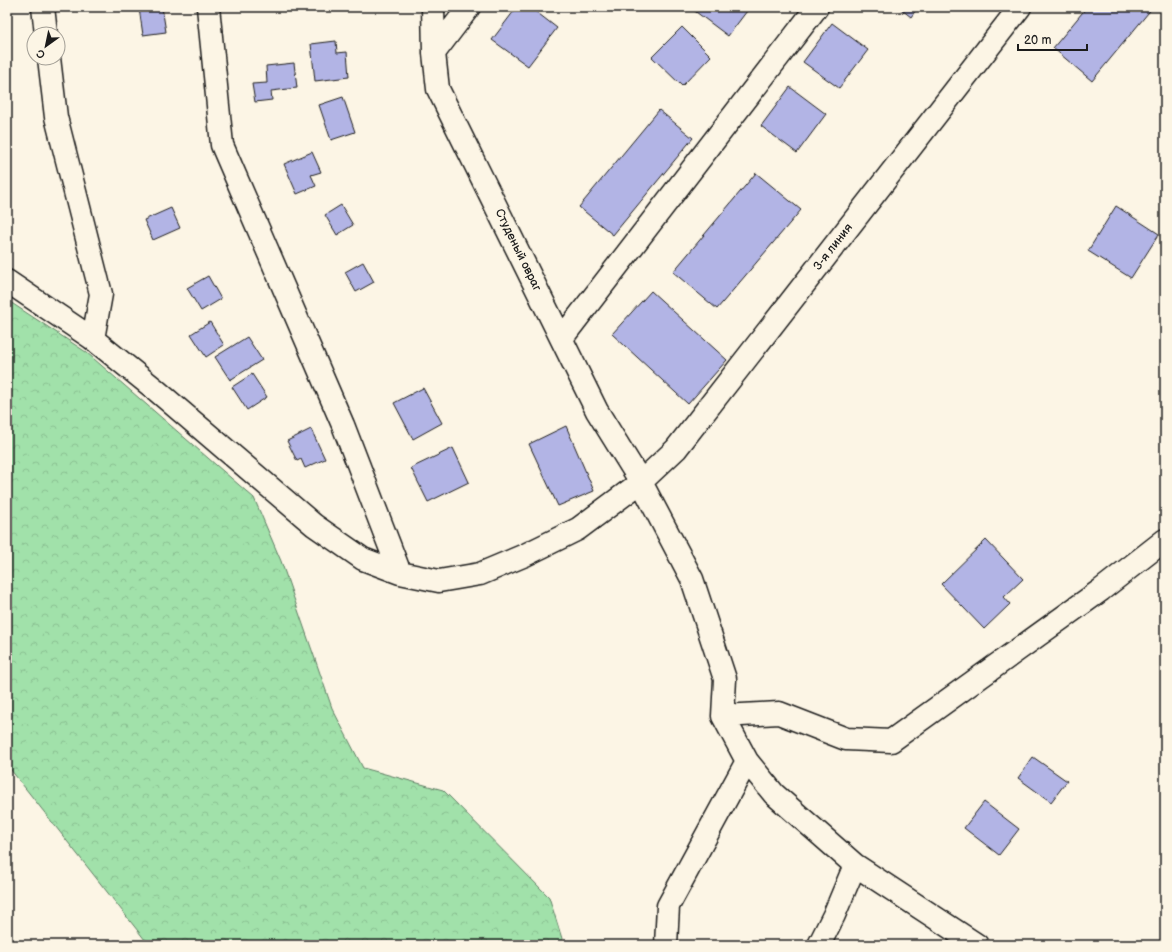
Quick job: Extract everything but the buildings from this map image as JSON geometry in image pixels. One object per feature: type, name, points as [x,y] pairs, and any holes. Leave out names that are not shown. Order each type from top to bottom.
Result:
[{"type":"street","points":[[43,7],[45,26]]},
{"type":"street","points":[[208,7],[222,145],[343,425],[400,573]]},
{"type":"street","name":"Студеный овраг","points":[[432,7],[434,54],[438,89],[597,411],[641,482],[692,579],[725,679],[723,716]]},
{"type":"street","points":[[434,54],[470,7]]},
{"type":"street","points":[[562,338],[817,7]]},
{"type":"street","name":"3-я линия","points":[[7,281],[93,339],[156,390],[314,525],[363,559],[400,573],[439,581],[480,574],[525,556],[578,529],[641,482],[676,449],[1020,7]]},
{"type":"street","points":[[50,66],[56,117],[101,294],[93,339]]},
{"type":"street","points":[[978,945],[856,865],[774,794],[747,761],[723,716],[779,713],[846,739],[891,741],[1101,590],[1165,540]]},
{"type":"street","points":[[666,945],[668,906],[747,761]]},
{"type":"street","points":[[819,945],[856,865]]},
{"type":"green space","points":[[7,300],[86,352],[254,498],[281,561],[332,708],[363,768],[443,790],[549,897],[564,945],[149,945],[7,765]]}]
